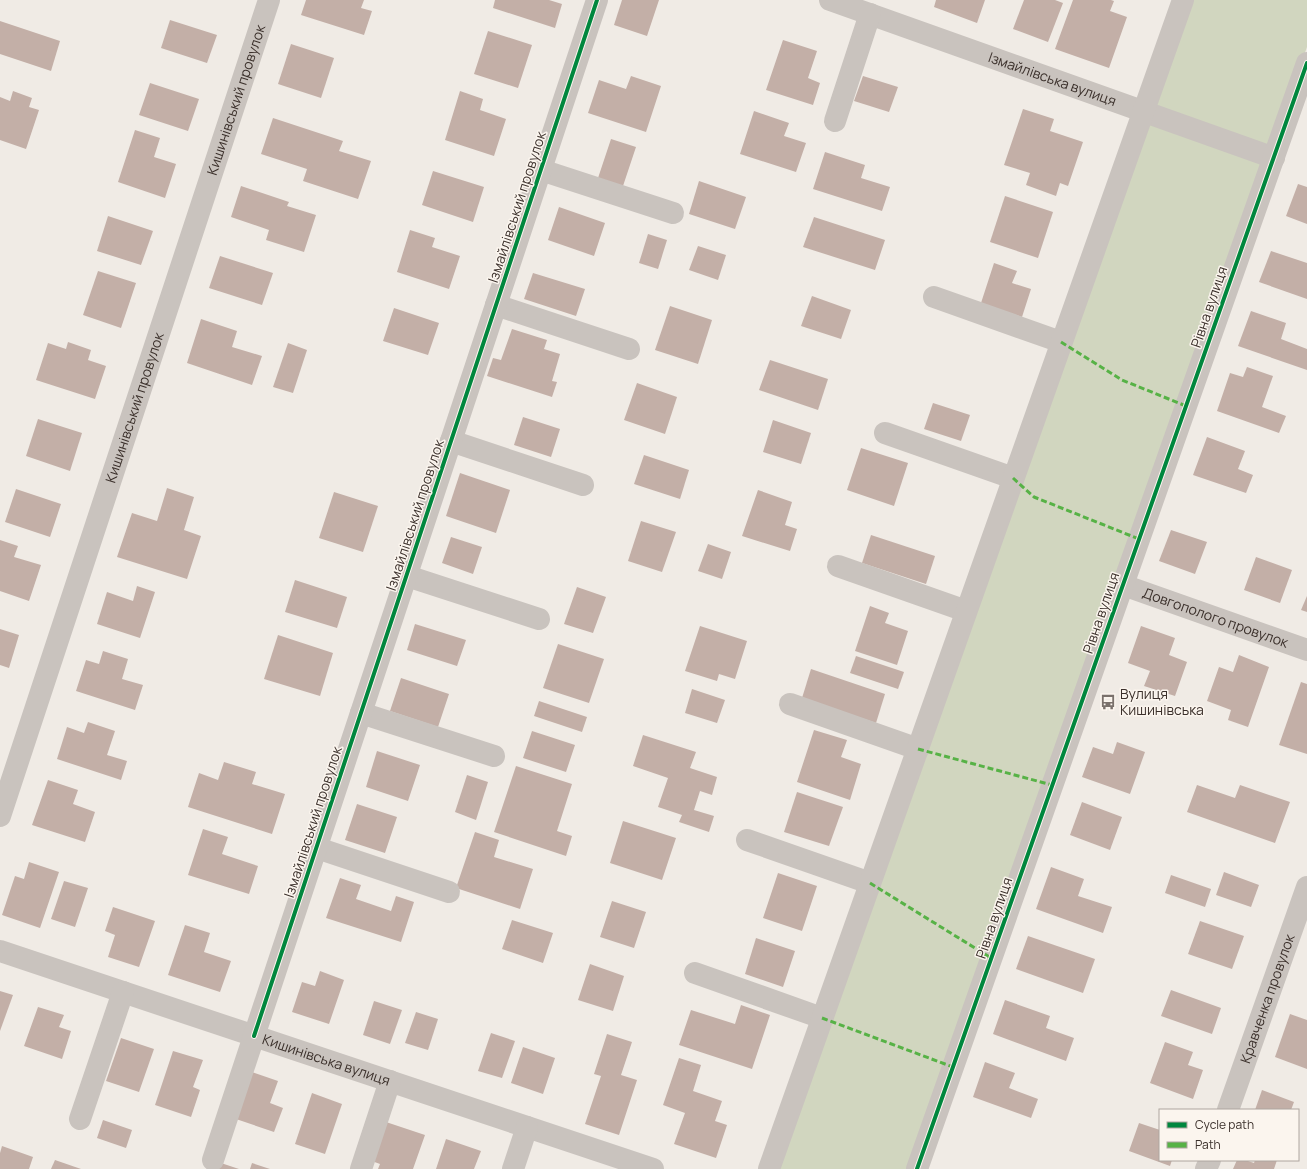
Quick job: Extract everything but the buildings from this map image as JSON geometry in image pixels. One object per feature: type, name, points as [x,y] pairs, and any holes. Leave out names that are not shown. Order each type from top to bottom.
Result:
[{"type":"street","name":"Кишинівський провулок","points":[[0,816],[269,0]]},
{"type":"street","name":"Ізмайлівський провулок","points":[[213,1160],[597,0]]},
{"type":"street","name":"Ізмайлівська вулиця","points":[[830,0],[1274,158]]},
{"type":"street","points":[[769,1169],[1183,0]]},
{"type":"street","points":[[835,121],[870,14]]},
{"type":"street","name":"Рівна вулиця","points":[[917,1169],[1307,63]]},
{"type":"street","points":[[541,170],[674,213]]},
{"type":"street","points":[[934,297],[1062,342]]},
{"type":"street","points":[[496,305],[629,348]]},
{"type":"street","points":[[885,433],[1013,478]]},
{"type":"street","points":[[451,442],[584,485]]},
{"type":"street","points":[[838,566],[966,611]]},
{"type":"street","points":[[407,576],[539,619]]},
{"type":"street","name":"Довгополого провулок","points":[[1123,585],[1307,650]]},
{"type":"street","points":[[790,704],[918,749]]},
{"type":"street","points":[[361,713],[494,756]]},
{"type":"street","points":[[747,840],[870,883]]},
{"type":"street","points":[[317,848],[449,892]]},
{"type":"street","name":"Кравченка провулок","points":[[1228,1109],[1307,887]]},
{"type":"street","name":"Кишинівська вулиця","points":[[0,951],[652,1169]]},
{"type":"street","points":[[695,973],[822,1018]]},
{"type":"street","points":[[80,1119],[123,992]]},
{"type":"street","points":[[361,1169],[390,1081]]},
{"type":"street","points":[[512,1169],[527,1127]]},
{"type":"green space","points":[[1191,0],[1307,0],[1307,47],[910,1169],[778,1169]]},
{"type":"marked path","points":[[1061,342],[1122,380],[1186,406]]},
{"type":"marked path","points":[[1013,478],[1034,497],[1139,539]]},
{"type":"marked path","points":[[918,749],[1052,785]]},
{"type":"marked path","points":[[870,883],[991,958]]},
{"type":"marked path","points":[[822,1018],[953,1067]]},
{"type":"cycle path","points":[[254,1036],[597,0]]},
{"type":"cycle path","points":[[917,1169],[1307,63]]},
{"type":"place","name":"Вулиця Кишинівська","points":[[1108,702]]}]
